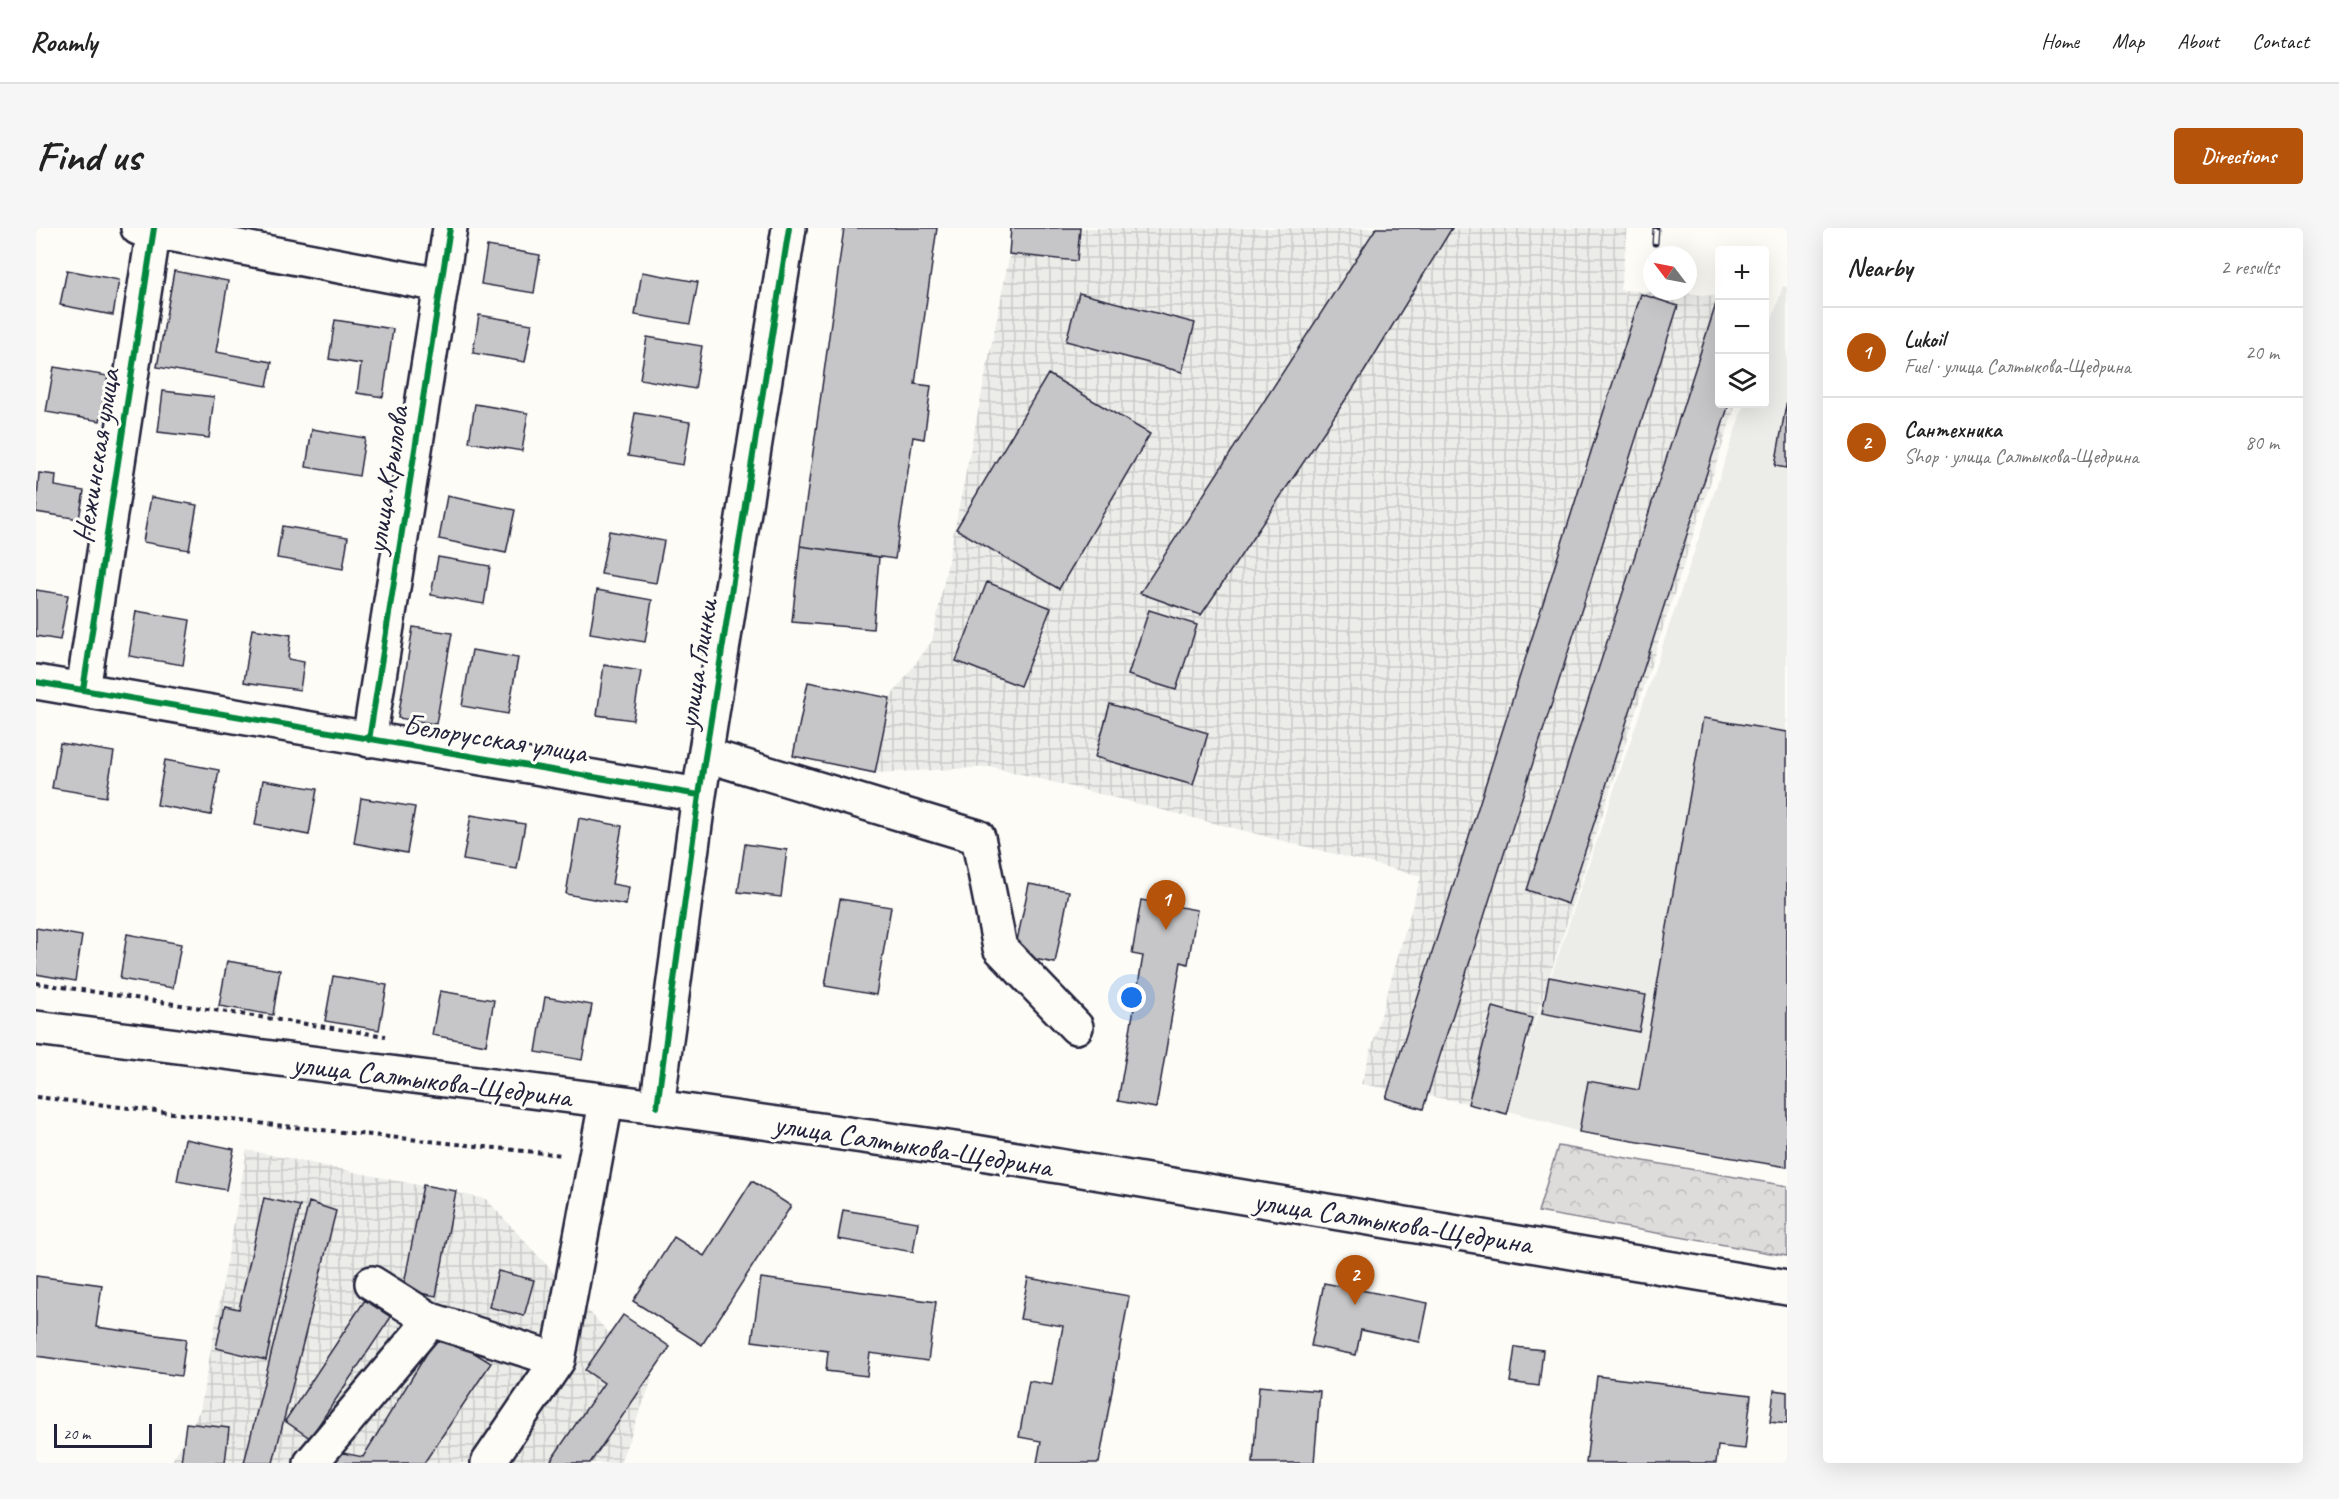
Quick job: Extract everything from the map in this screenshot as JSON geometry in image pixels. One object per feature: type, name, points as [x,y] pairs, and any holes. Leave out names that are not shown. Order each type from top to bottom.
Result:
[{"type":"street","name":"улица Крылова","points":[[369,740],[450,228]]},
{"type":"street","name":"улица Глинки","points":[[657,1107],[699,795],[789,228]]},
{"type":"street","points":[[148,229],[440,285]]},
{"type":"street","name":"Нежинская улица","points":[[83,690],[148,229]]},
{"type":"street","name":"Белорусская улица","points":[[36,682],[699,795]]},
{"type":"street","points":[[706,755],[978,837],[1000,948],[1076,1027]]},
{"type":"street","name":"улица Салтыкова-Щедрина","points":[[36,1028],[657,1107],[969,1151],[1787,1288]]},
{"type":"street","points":[[488,1463],[558,1360],[606,1102]]},
{"type":"street","points":[[372,1283],[431,1320],[558,1360]]},
{"type":"street","points":[[311,1463],[431,1320]]},
{"type":"path","points":[[36,983],[390,1037]]},
{"type":"path","points":[[36,1097],[284,1126],[596,1158]]},
{"type":"shaded area","points":[[1015,228],[1628,228],[1620,290],[1643,291],[1643,300],[1697,300],[1697,295],[1715,296],[1715,408],[1735,408],[1506,1110],[1361,1084],[1421,876],[993,767],[875,773],[890,698],[932,641]]},
{"type":"shaded area","points":[[1783,286],[1787,287],[1787,1167],[1579,1132],[1506,1110],[1743,408],[1769,408],[1769,330]]},
{"type":"shaded area","points":[[247,1150],[486,1199],[652,1380],[620,1463],[171,1463],[200,1410]]},
{"type":"green space","points":[[1558,1146],[1787,1186],[1787,1256],[1538,1212]]},
{"type":"building","points":[[844,228],[937,228],[915,384],[931,386],[924,439],[913,437],[895,559],[800,546]]},
{"type":"building","points":[[1011,228],[1080,228],[1077,261],[1009,254]]},
{"type":"building","points":[[1376,228],[1452,228],[1364,372],[1201,615],[1140,593]]},
{"type":"building","points":[[487,246],[540,255],[534,293],[481,284]]},
{"type":"building","points":[[67,270],[119,280],[113,315],[60,305]]},
{"type":"building","points":[[174,271],[228,281],[216,352],[272,362],[267,386],[157,367]]},
{"type":"building","points":[[642,272],[698,282],[690,324],[635,315]]},
{"type":"building","points":[[1079,293],[1195,323],[1182,372],[1066,341]]},
{"type":"building","points":[[1641,294],[1643,300],[1660,300],[1678,306],[1423,1109],[1386,1098]]},
{"type":"building","points":[[1715,307],[1715,408],[1728,408],[1568,904],[1527,890]]},
{"type":"building","points":[[479,315],[532,324],[525,362],[473,353]]},
{"type":"building","points":[[335,320],[393,329],[383,397],[357,393],[361,364],[329,359]]},
{"type":"building","points":[[647,337],[702,346],[695,389],[640,379]]},
{"type":"building","points":[[54,367],[108,376],[100,421],[46,412]]},
{"type":"building","points":[[1048,374],[1150,434],[1059,589],[956,529]]},
{"type":"building","points":[[163,391],[214,397],[209,438],[158,432]]},
{"type":"building","points":[[1787,400],[1787,468],[1775,466]]},
{"type":"building","points":[[475,404],[528,413],[522,451],[469,442]]},
{"type":"building","points":[[635,413],[690,422],[683,465],[628,456]]},
{"type":"building","points":[[312,429],[365,438],[359,476],[306,467]]},
{"type":"building","points":[[39,473],[56,475],[55,486],[84,491],[79,519],[36,512]]},
{"type":"building","points":[[447,496],[515,510],[506,553],[439,539]]},
{"type":"building","points":[[151,497],[197,505],[189,550],[143,542]]},
{"type":"building","points":[[282,526],[348,537],[343,569],[277,558]]},
{"type":"building","points":[[609,531],[664,541],[656,583],[601,574]]},
{"type":"building","points":[[800,546],[879,557],[873,629],[792,622]]},
{"type":"building","points":[[438,557],[490,566],[484,604],[431,595]]},
{"type":"building","points":[[987,582],[1051,608],[1020,686],[956,661]]},
{"type":"building","points":[[36,590],[68,595],[60,640],[36,636]]},
{"type":"building","points":[[597,590],[652,600],[645,642],[590,633]]},
{"type":"building","points":[[1149,610],[1197,625],[1176,690],[1128,675]]},
{"type":"building","points":[[136,611],[190,620],[183,665],[129,656]]},
{"type":"building","points":[[413,627],[452,633],[436,724],[398,718]]},
{"type":"building","points":[[252,629],[291,635],[288,659],[304,662],[300,690],[244,682]]},
{"type":"building","points":[[472,650],[518,658],[508,714],[462,706]]},
{"type":"building","points":[[604,665],[641,671],[633,720],[597,715]]},
{"type":"building","points":[[808,682],[890,698],[875,773],[793,756]]},
{"type":"building","points":[[1110,704],[1208,733],[1193,785],[1095,757]]},
{"type":"building","points":[[1703,718],[1787,732],[1787,1167],[1579,1132],[1588,1081],[1639,1090]]},
{"type":"building","points":[[60,743],[114,752],[106,797],[52,788]]},
{"type":"building","points":[[165,760],[219,770],[211,815],[157,805]]},
{"type":"building","points":[[263,780],[317,789],[309,835],[255,825]]},
{"type":"building","points":[[361,798],[415,807],[407,853],[354,843]]},
{"type":"building","points":[[471,815],[525,824],[517,869],[463,860]]},
{"type":"building","points":[[579,818],[622,826],[612,884],[629,887],[626,905],[566,894]]},
{"type":"building","points":[[745,844],[787,850],[781,897],[738,892]]},
{"type":"building","points":[[1029,884],[1069,891],[1055,963],[1014,955]]},
{"type":"building","points":[[840,899],[891,907],[876,995],[825,986]]},
{"type":"building","points":[[1141,900],[1197,910],[1188,964],[1181,962],[1156,1108],[1118,1101],[1143,956],[1132,954]]},
{"type":"building","points":[[36,928],[82,936],[75,981],[36,974]]},
{"type":"building","points":[[127,934],[181,944],[173,988],[120,979]]},
{"type":"building","points":[[227,961],[280,970],[273,1015],[219,1006]]},
{"type":"building","points":[[333,976],[387,985],[379,1030],[325,1021]]},
{"type":"building","points":[[1549,977],[1646,995],[1639,1032],[1542,1013]]},
{"type":"building","points":[[440,991],[494,1000],[486,1045],[432,1035]]},
{"type":"building","points":[[545,997],[592,1005],[582,1060],[536,1052]]},
{"type":"building","points":[[1493,1007],[1532,1018],[1507,1114],[1468,1104]]},
{"type":"building","points":[[185,1139],[234,1149],[226,1190],[177,1181]]},
{"type":"building","points":[[752,1181],[791,1206],[702,1345],[633,1301],[674,1237],[704,1256]]},
{"type":"building","points":[[423,1185],[456,1191],[436,1296],[403,1290]]},
{"type":"building","points":[[264,1198],[300,1206],[266,1360],[216,1348],[225,1306],[239,1309]]},
{"type":"building","points":[[309,1202],[336,1211],[273,1463],[244,1463]]},
{"type":"building","points":[[843,1210],[918,1222],[913,1252],[838,1239]]},
{"type":"building","points":[[498,1271],[534,1280],[524,1316],[489,1307]]},
{"type":"building","points":[[36,1276],[102,1285],[96,1327],[186,1339],[181,1376],[36,1356]]},
{"type":"building","points":[[761,1278],[936,1302],[928,1361],[870,1353],[867,1376],[826,1371],[828,1351],[752,1341]]},
{"type":"building","points":[[1028,1278],[1129,1296],[1099,1463],[1037,1463],[1041,1441],[1019,1437],[1029,1381],[1052,1385],[1063,1326],[1020,1319]]},
{"type":"building","points":[[1324,1283],[1428,1303],[1420,1342],[1361,1330],[1356,1355],[1311,1346]]},
{"type":"building","points":[[365,1300],[391,1317],[310,1438],[285,1421]]},
{"type":"building","points":[[623,1315],[670,1347],[590,1463],[549,1463],[604,1383],[585,1370]]},
{"type":"building","points":[[440,1332],[491,1363],[424,1463],[334,1463],[338,1452],[363,1457]]},
{"type":"building","points":[[1515,1347],[1543,1350],[1539,1386],[1510,1382]]},
{"type":"building","points":[[1597,1376],[1751,1395],[1745,1449],[1718,1446],[1716,1463],[1586,1463]]},
{"type":"building","points":[[1259,1386],[1320,1391],[1314,1463],[1253,1463]]},
{"type":"building","points":[[1774,1390],[1787,1392],[1787,1424],[1770,1422]]},
{"type":"building","points":[[186,1423],[229,1428],[225,1463],[181,1463]]},
{"type":"railway","points":[[1655,243],[1656,228]]},
{"type":"cycle path","points":[[83,690],[154,228]]},
{"type":"cycle path","points":[[369,740],[450,228]]},
{"type":"cycle path","points":[[657,1107],[699,795],[789,228]]},
{"type":"cycle path","points":[[36,682],[699,795]]},
{"type":"place","name":"Lukoil","points":[[1166,930]]},
{"type":"place","name":"Сантехника","points":[[1355,1305]]}]
